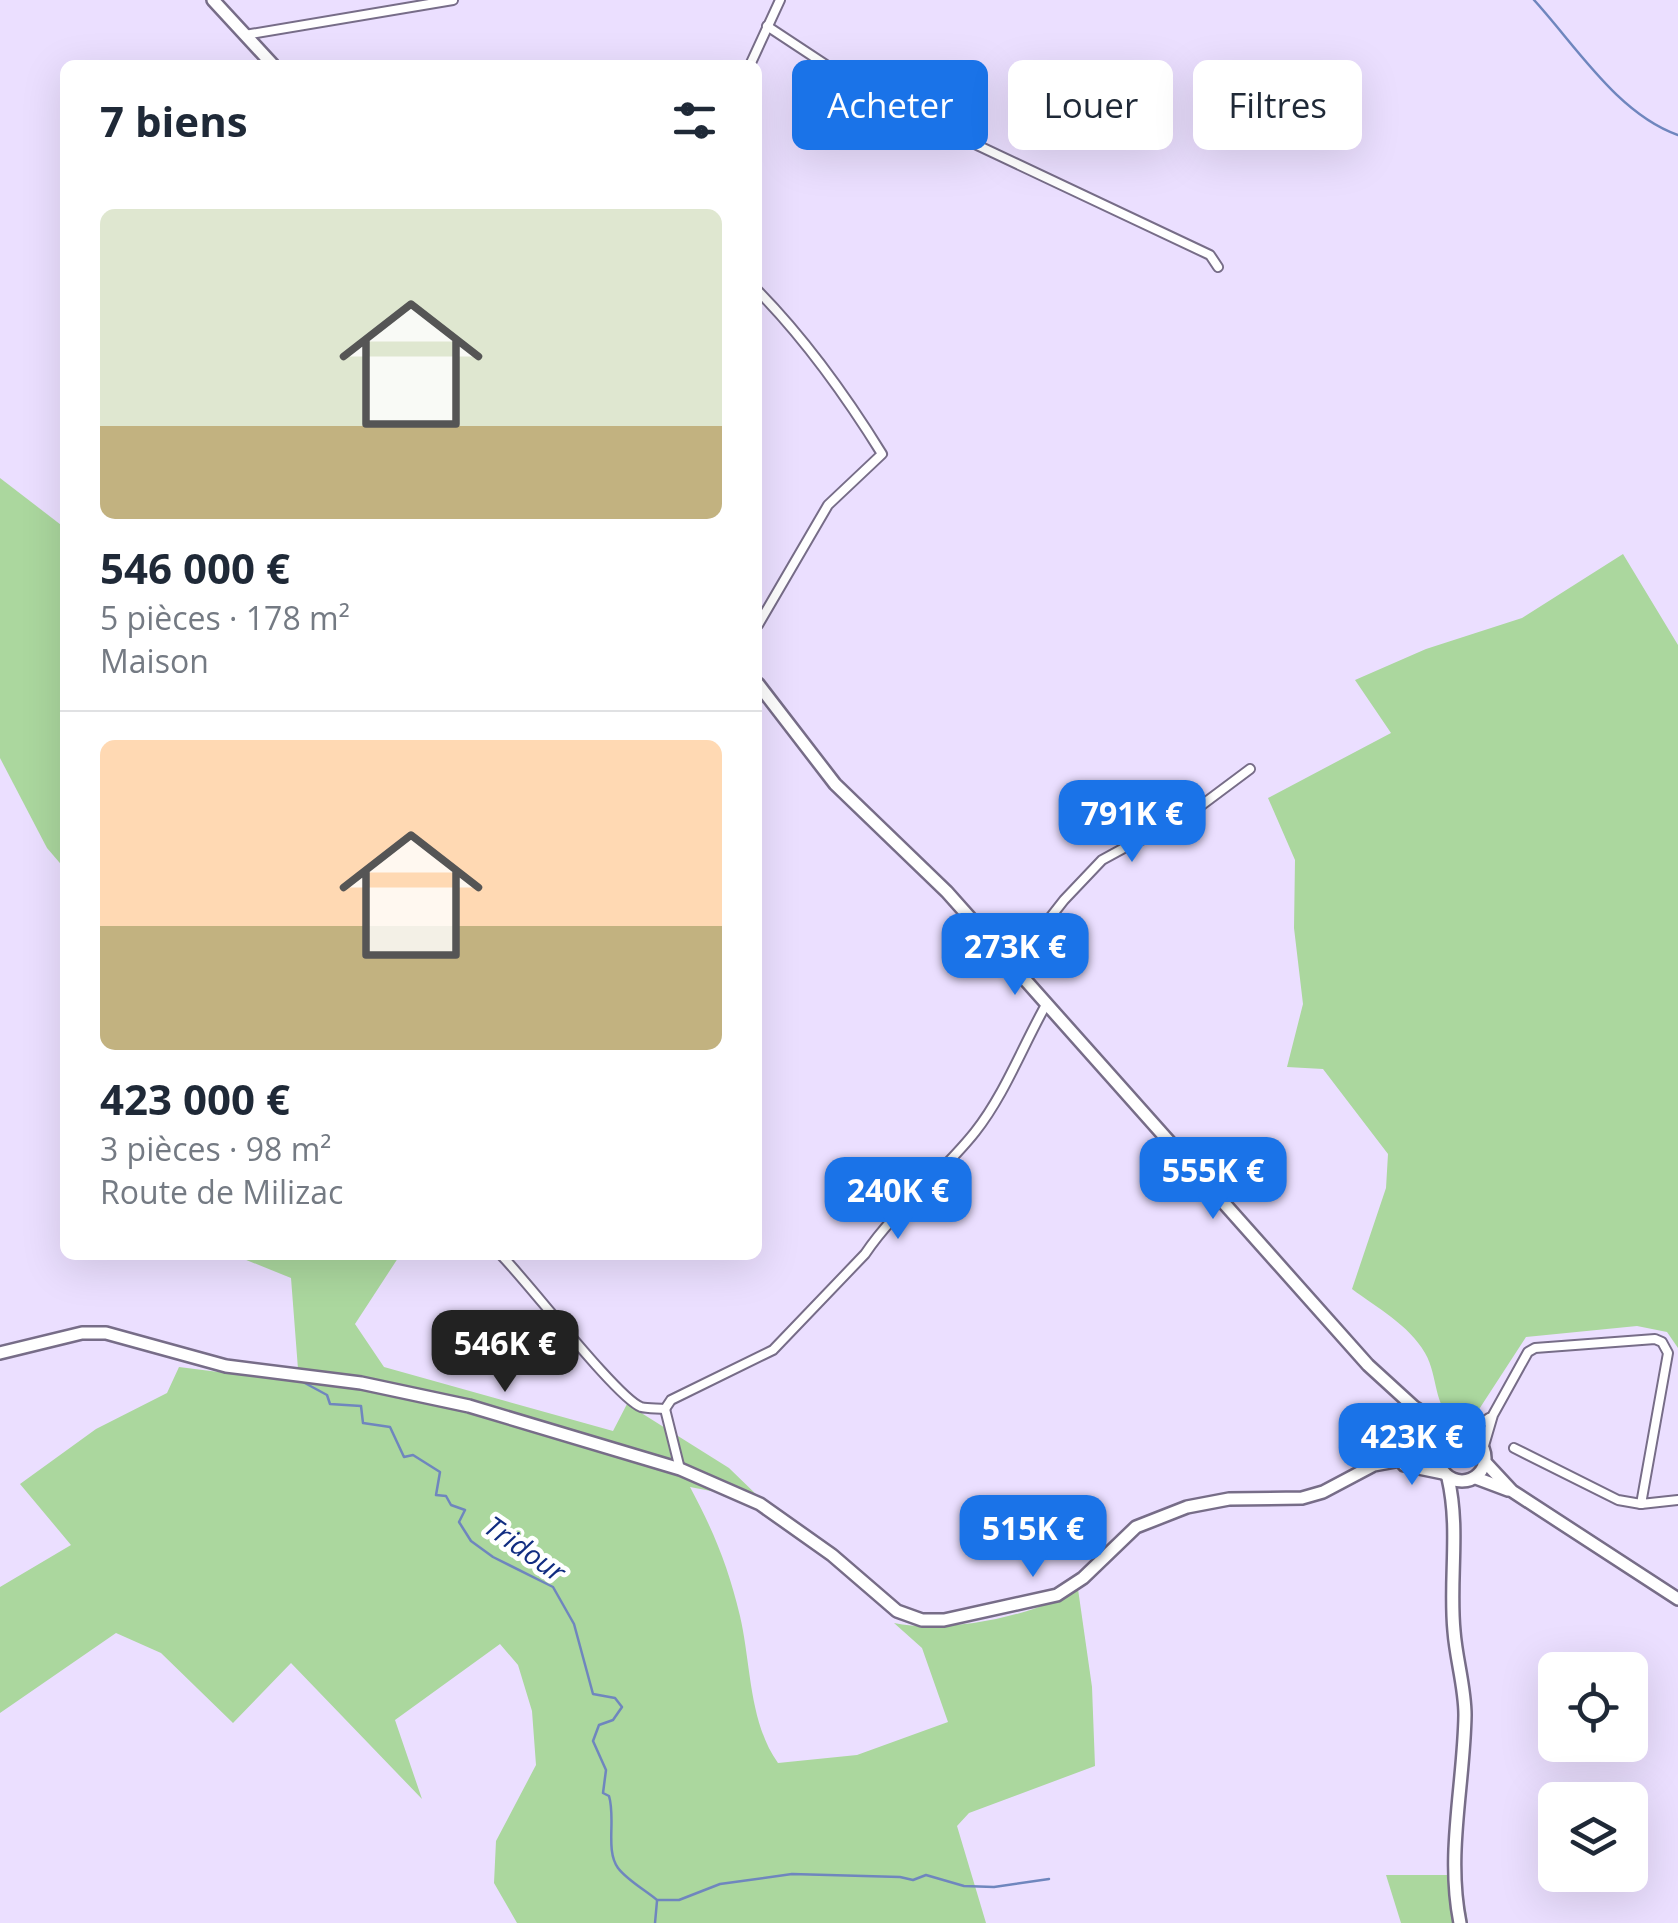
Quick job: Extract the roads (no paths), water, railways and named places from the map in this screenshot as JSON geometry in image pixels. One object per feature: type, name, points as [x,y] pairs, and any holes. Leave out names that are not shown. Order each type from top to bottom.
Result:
[{"type":"street","points":[[213,0],[268,60]]},
{"type":"street","points":[[244,35],[453,0]]},
{"type":"street","points":[[752,60],[780,0]]},
{"type":"street","points":[[767,26],[874,96],[1210,255],[1218,267]]},
{"type":"street","points":[[762,295],[832,380],[882,454],[828,505],[762,618]]},
{"type":"street","points":[[762,689],[835,784],[936,881],[1013,965],[1322,1316],[1414,1407],[1476,1440],[1512,1491]]},
{"type":"street","points":[[1013,965],[1064,900],[1102,860],[1167,831],[1250,769]]},
{"type":"street","points":[[680,1468],[665,1408],[670,1400],[773,1350],[865,1254],[877,1236],[923,1192],[978,1128],[1047,1003]]},
{"type":"street","points":[[506,1260],[617,1389],[640,1406],[665,1408]]},
{"type":"street","points":[[0,1353],[82,1334],[106,1334],[226,1366],[361,1382],[469,1406],[680,1468],[760,1504],[832,1555],[897,1610],[922,1620],[944,1620],[1057,1595],[1084,1578],[1136,1527],[1187,1507],[1229,1499],[1302,1498],[1322,1492],[1374,1464],[1439,1451],[1445,1440],[1493,1415]]},
{"type":"street","points":[[1455,1506],[1473,1479],[1484,1455],[1493,1415],[1528,1352],[1535,1348],[1662,1342],[1668,1352],[1641,1504]]},
{"type":"street","points":[[1414,1407],[1439,1451],[1455,1506],[1454,1630],[1465,1716],[1456,1822],[1455,1873],[1460,1923]]},
{"type":"street","points":[[1514,1448],[1618,1500],[1641,1504],[1678,1500]]},
{"type":"street","points":[[1390,1463],[1512,1491],[1678,1599]]},
{"type":"waterway","points":[[1534,0],[1617,95],[1636,112],[1678,135]]},
{"type":"waterway","name":"Tridour","points":[[303,1382],[327,1395],[330,1404],[361,1406],[363,1423],[390,1427],[404,1457],[413,1455],[440,1472],[436,1495],[446,1496],[451,1505],[465,1510],[459,1522],[471,1541],[493,1557],[553,1587],[574,1624],[593,1694],[615,1698],[622,1707],[613,1720],[599,1725],[593,1741],[606,1770],[603,1793],[609,1796],[611,1805],[614,1861],[626,1877],[657,1900]]},
{"type":"waterway","points":[[658,1900],[679,1900],[720,1884],[792,1874],[913,1880],[926,1875],[964,1886],[994,1887],[1049,1879]]},
{"type":"waterway","name":"Tridour","points":[[655,1923],[657,1901]]}]
